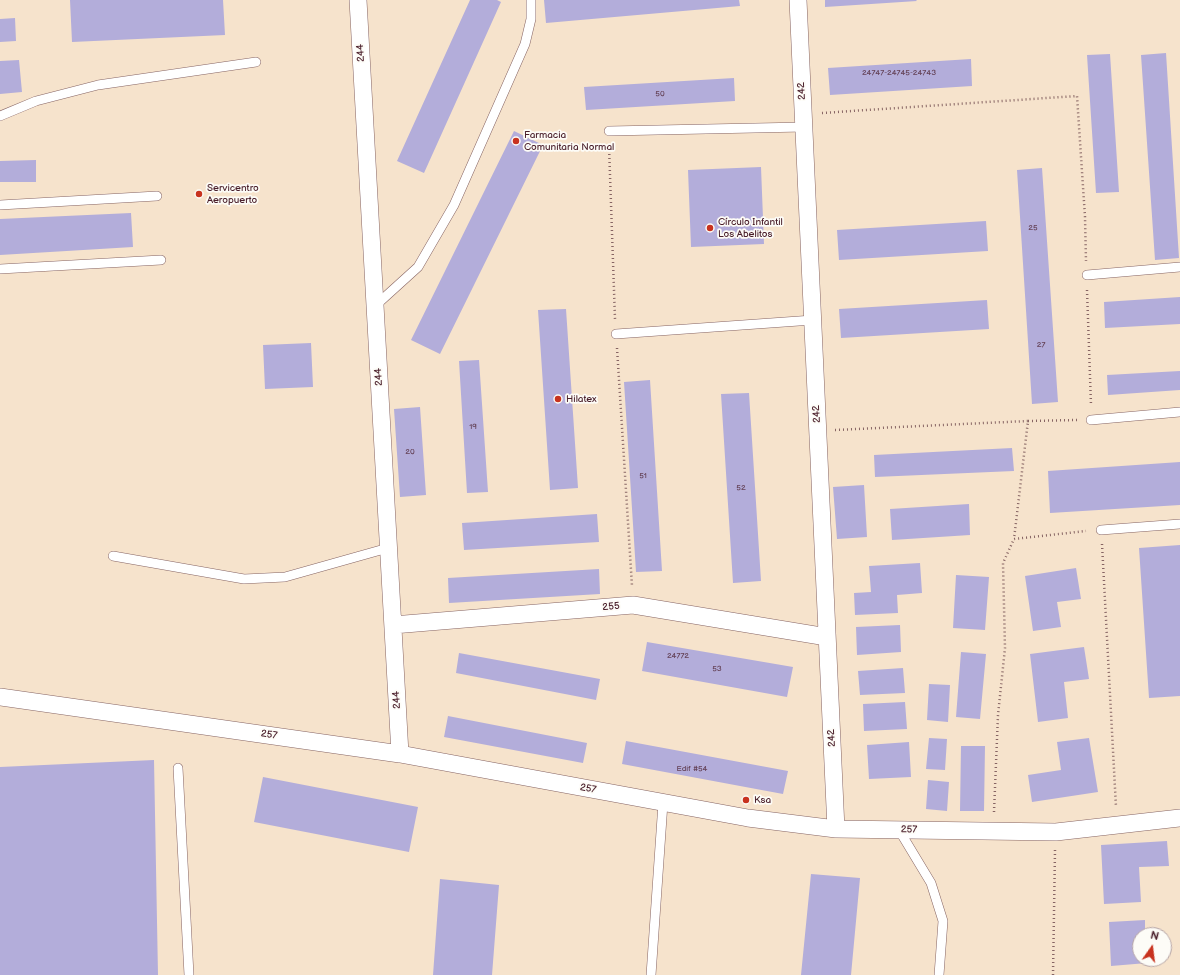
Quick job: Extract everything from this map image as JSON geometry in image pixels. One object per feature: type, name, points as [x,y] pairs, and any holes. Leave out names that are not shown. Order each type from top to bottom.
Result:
[{"type":"street","name":"244","points":[[358,0],[400,754]]},
{"type":"street","name":"242","points":[[798,0],[836,828]]},
{"type":"street","name":"255","points":[[392,624],[633,605],[827,637]]},
{"type":"street","name":"257","points":[[0,697],[400,754],[748,818],[836,828],[1056,832],[1180,818]]},
{"type":"lane","points":[[375,306],[418,267],[454,205],[526,44],[531,19],[531,0]]},
{"type":"lane","points":[[0,116],[36,101],[98,85],[256,62]]},
{"type":"lane","points":[[609,132],[804,121]]},
{"type":"lane","points":[[0,204],[157,196]]},
{"type":"lane","points":[[0,269],[161,260]]},
{"type":"lane","points":[[1087,275],[1180,267]]},
{"type":"lane","points":[[616,334],[813,320]]},
{"type":"lane","points":[[1091,420],[1180,412]]},
{"type":"lane","points":[[1101,530],[1180,524]]},
{"type":"lane","points":[[113,556],[244,579],[285,577],[388,548]]},
{"type":"lane","points":[[178,768],[189,975]]},
{"type":"lane","points":[[651,975],[663,803]]},
{"type":"lane","points":[[899,830],[931,883],[943,921],[939,975]]},
{"type":"path","points":[[804,121],[1078,96],[1085,217],[1091,420],[1028,421],[818,431]]},
{"type":"path","points":[[609,132],[616,334],[633,605]]},
{"type":"path","points":[[993,831],[998,715],[1005,648],[1003,563],[1014,539],[1028,421]]},
{"type":"path","points":[[1014,539],[1101,530],[1118,825]]},
{"type":"path","points":[[1053,975],[1056,832]]},
{"type":"building","points":[[70,0],[223,0],[225,35],[72,42]]},
{"type":"building","points":[[470,0],[497,0],[501,2],[424,173],[397,161]]},
{"type":"building","points":[[544,0],[739,0],[740,6],[546,23]]},
{"type":"building","points":[[825,0],[916,0],[917,1],[825,7]]},
{"type":"building","points":[[15,18],[16,41],[0,42],[0,19]]},
{"type":"building","points":[[1166,53],[1179,258],[1155,260],[1141,55]]},
{"type":"building","points":[[1110,54],[1119,192],[1096,193],[1087,55]]},
{"type":"building","points":[[971,59],[972,86],[830,95],[828,68]]},
{"type":"building","points":[[19,60],[22,92],[0,94],[0,61]]},
{"type":"building","points":[[734,78],[735,101],[586,110],[584,87]]},
{"type":"building","points":[[514,131],[543,145],[440,354],[411,340]]},
{"type":"building","points":[[36,160],[36,182],[0,182],[0,161]]},
{"type":"building","points":[[761,167],[764,244],[691,247],[688,170]]},
{"type":"building","points":[[1042,168],[1058,402],[1032,404],[1017,170]]},
{"type":"building","points":[[131,213],[133,247],[0,255],[0,219]]},
{"type":"building","points":[[986,221],[988,251],[839,260],[837,230]]},
{"type":"building","points":[[1180,297],[1180,324],[1105,328],[1104,302]]},
{"type":"building","points":[[987,300],[989,329],[841,338],[839,309]]},
{"type":"building","name":"Hilatex","points":[[566,309],[578,488],[550,490],[538,310]]},
{"type":"building","points":[[311,343],[313,387],[265,389],[263,345]]},
{"type":"building","points":[[479,360],[488,492],[467,493],[459,361]]},
{"type":"building","points":[[1180,371],[1180,390],[1108,395],[1107,375]]},
{"type":"building","points":[[650,380],[662,571],[636,572],[624,382]]},
{"type":"building","points":[[749,393],[761,581],[733,583],[721,394]]},
{"type":"building","points":[[420,407],[426,495],[400,497],[394,409]]},
{"type":"building","points":[[1012,448],[1014,471],[875,477],[874,455]]},
{"type":"building","points":[[1180,462],[1180,505],[1050,513],[1048,471]]},
{"type":"building","points":[[864,485],[867,537],[837,539],[833,487]]},
{"type":"building","points":[[969,504],[970,535],[892,540],[890,509]]},
{"type":"building","points":[[597,514],[599,542],[464,550],[462,523]]},
{"type":"building","points":[[1180,545],[1180,696],[1149,698],[1139,548]]},
{"type":"building","points":[[920,563],[922,593],[897,595],[898,613],[855,615],[854,593],[871,592],[869,566]]},
{"type":"building","points":[[1076,568],[1081,599],[1057,602],[1061,627],[1033,631],[1025,576]]},
{"type":"building","points":[[599,569],[600,594],[449,603],[448,578]]},
{"type":"building","points":[[956,575],[989,577],[985,630],[953,628]]},
{"type":"building","points":[[900,625],[901,652],[857,655],[856,627]]},
{"type":"building","points":[[647,642],[793,667],[787,697],[642,671]]},
{"type":"building","points":[[1084,647],[1089,679],[1064,682],[1068,718],[1038,722],[1030,654]]},
{"type":"building","points":[[961,652],[986,654],[980,719],[956,717]]},
{"type":"building","points":[[459,653],[600,679],[596,700],[456,673]]},
{"type":"building","points":[[903,668],[905,693],[860,695],[858,671]]},
{"type":"building","points":[[929,684],[950,685],[948,722],[927,720]]},
{"type":"building","points":[[905,702],[907,729],[864,731],[863,704]]},
{"type":"building","points":[[448,716],[587,743],[583,763],[444,737]]},
{"type":"building","points":[[929,738],[947,739],[945,770],[926,769]]},
{"type":"building","points":[[1089,738],[1098,792],[1032,802],[1028,775],[1061,770],[1057,742]]},
{"type":"building","points":[[626,741],[788,771],[783,794],[622,764]]},
{"type":"building","points":[[909,742],[911,777],[869,779],[867,745]]},
{"type":"building","points":[[961,746],[985,746],[984,811],[960,811]]},
{"type":"building","points":[[154,760],[158,975],[0,975],[0,767]]},
{"type":"building","points":[[263,777],[418,807],[409,852],[254,822]]},
{"type":"building","points":[[928,780],[949,782],[947,811],[926,809]]},
{"type":"building","points":[[1167,841],[1169,866],[1139,867],[1141,902],[1104,904],[1101,845]]},
{"type":"building","points":[[811,874],[860,878],[851,975],[801,975]]},
{"type":"building","points":[[440,879],[499,885],[492,975],[433,975]]},
{"type":"building","points":[[1145,920],[1145,927],[1132,927],[1132,964],[1111,966],[1109,922]]},
{"type":"place","name":"Farmacia Comunitaria Normal","points":[[516,141]]},
{"type":"place","name":"Servicentro Aeropuerto","points":[[199,194]]},
{"type":"place","name":"Círculo Infantil Los Abelitos","points":[[710,228]]},
{"type":"place","name":"Hilatex","points":[[558,399]]},
{"type":"place","name":"Ksa","points":[[746,800]]}]
